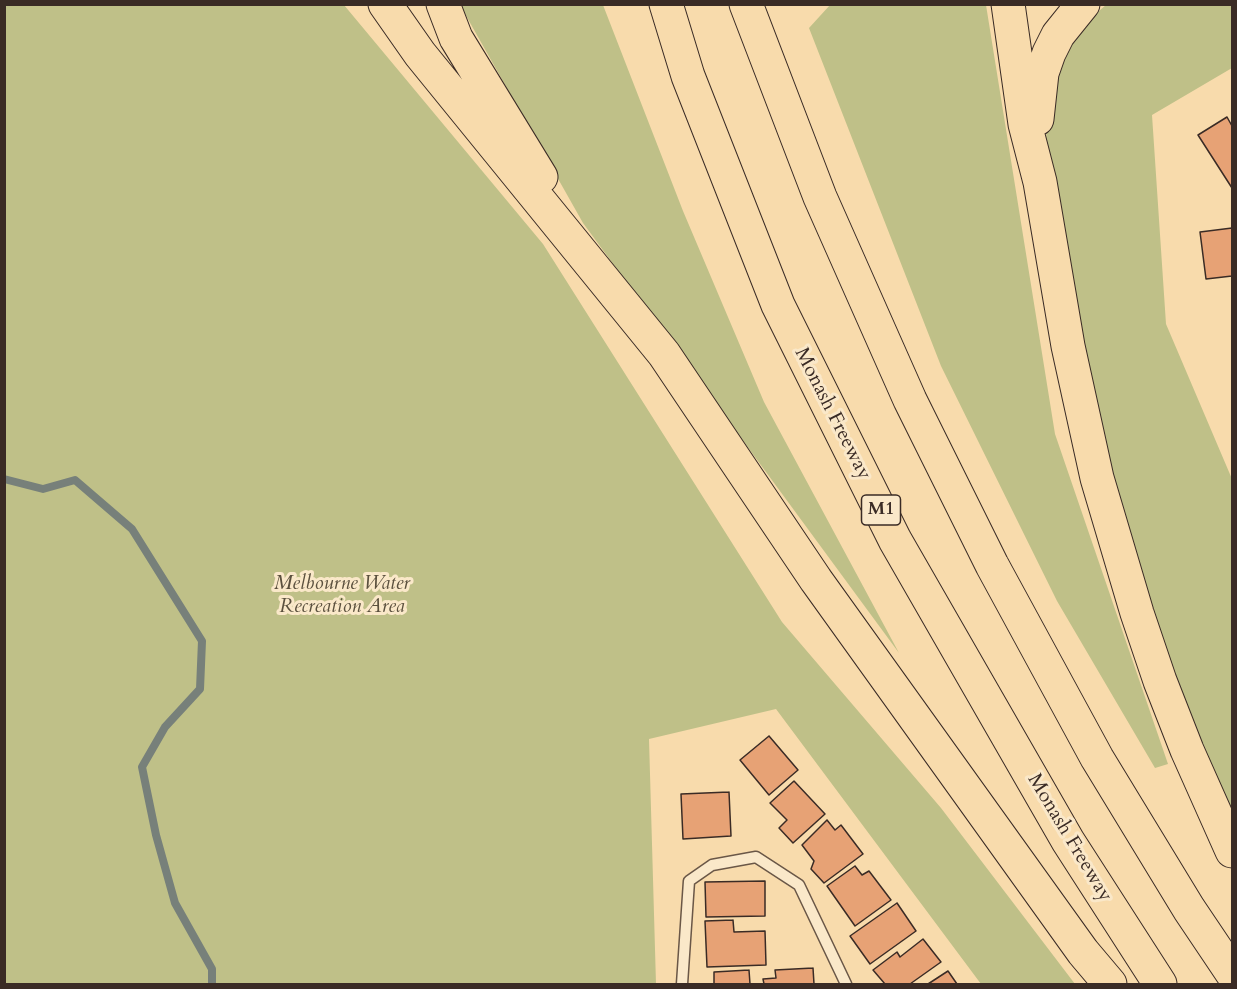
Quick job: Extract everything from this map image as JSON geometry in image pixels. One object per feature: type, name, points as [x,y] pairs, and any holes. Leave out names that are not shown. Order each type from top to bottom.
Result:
[{"type":"highway","points":[[385,4],[420,54],[664,354],[816,580],[1083,952],[1110,984]]},
{"type":"highway","points":[[443,4],[456,38],[476,73],[603,278]]},
{"type":"highway","name":"Monash Freeway","points":[[666,4],[688,76],[778,304],[895,540],[1068,841],[1160,984]]},
{"type":"highway","points":[[746,4],[820,197],[910,400],[992,565],[1097,758],[1189,909],[1233,973]]},
{"type":"highway","points":[[1008,4],[1025,124],[1040,182],[1082,414],[1113,534],[1160,681],[1187,750],[1233,851]]},
{"type":"highway","points":[[1040,182],[1036,124],[1042,73],[1058,35],[1083,4]]},
{"type":"lane","points":[[682,984],[689,881],[712,865],[756,857],[799,885],[846,984]]},
{"type":"green space","name":"Melbourne Water Recreation Area","points":[[5,4],[344,5],[543,244],[782,622],[941,808],[1075,984],[981,984],[776,709],[649,739],[656,984],[5,984]]},
{"type":"green space","points":[[460,5],[603,5],[683,211],[764,402],[899,653],[583,223]]},
{"type":"green space","points":[[830,5],[986,5],[1055,434],[1168,764],[1155,768],[1057,601],[941,366],[809,28]]},
{"type":"green space","points":[[1106,5],[1232,5],[1232,68],[1152,115],[1166,324],[1232,479],[1232,815],[1155,634],[1098,437],[1046,144],[1047,109],[1069,45],[1086,22]]},
{"type":"building","points":[[1227,117],[1232,126],[1232,188],[1198,135]]},
{"type":"building","points":[[1232,228],[1232,276],[1206,279],[1200,232]]},
{"type":"building","points":[[769,736],[798,770],[769,795],[740,760]]},
{"type":"building","points":[[794,781],[825,814],[793,843],[779,828],[787,820],[770,803]]},
{"type":"building","points":[[729,792],[731,836],[683,839],[681,794]]},
{"type":"building","points":[[827,820],[835,830],[841,825],[863,854],[824,883],[811,869],[814,861],[802,845]]},
{"type":"building","points":[[855,866],[862,875],[869,871],[891,900],[855,926],[827,886]]},
{"type":"building","points":[[765,881],[765,916],[706,917],[705,882]]},
{"type":"building","points":[[897,903],[916,931],[870,964],[850,936]]},
{"type":"building","points":[[733,920],[734,932],[765,931],[766,965],[707,967],[705,921]]},
{"type":"building","points":[[923,939],[941,962],[910,984],[885,984],[873,970],[897,952],[900,957]]},
{"type":"building","points":[[813,968],[814,984],[764,984],[763,979],[776,978],[775,970]]},
{"type":"building","points":[[749,970],[750,984],[714,984],[714,972]]},
{"type":"building","points":[[948,971],[957,984],[928,984]]},
{"type":"waterway","points":[[4,479],[43,489],[75,480],[132,529],[202,641],[200,689],[165,727],[142,767],[156,835],[175,903],[212,969],[212,984]]}]
